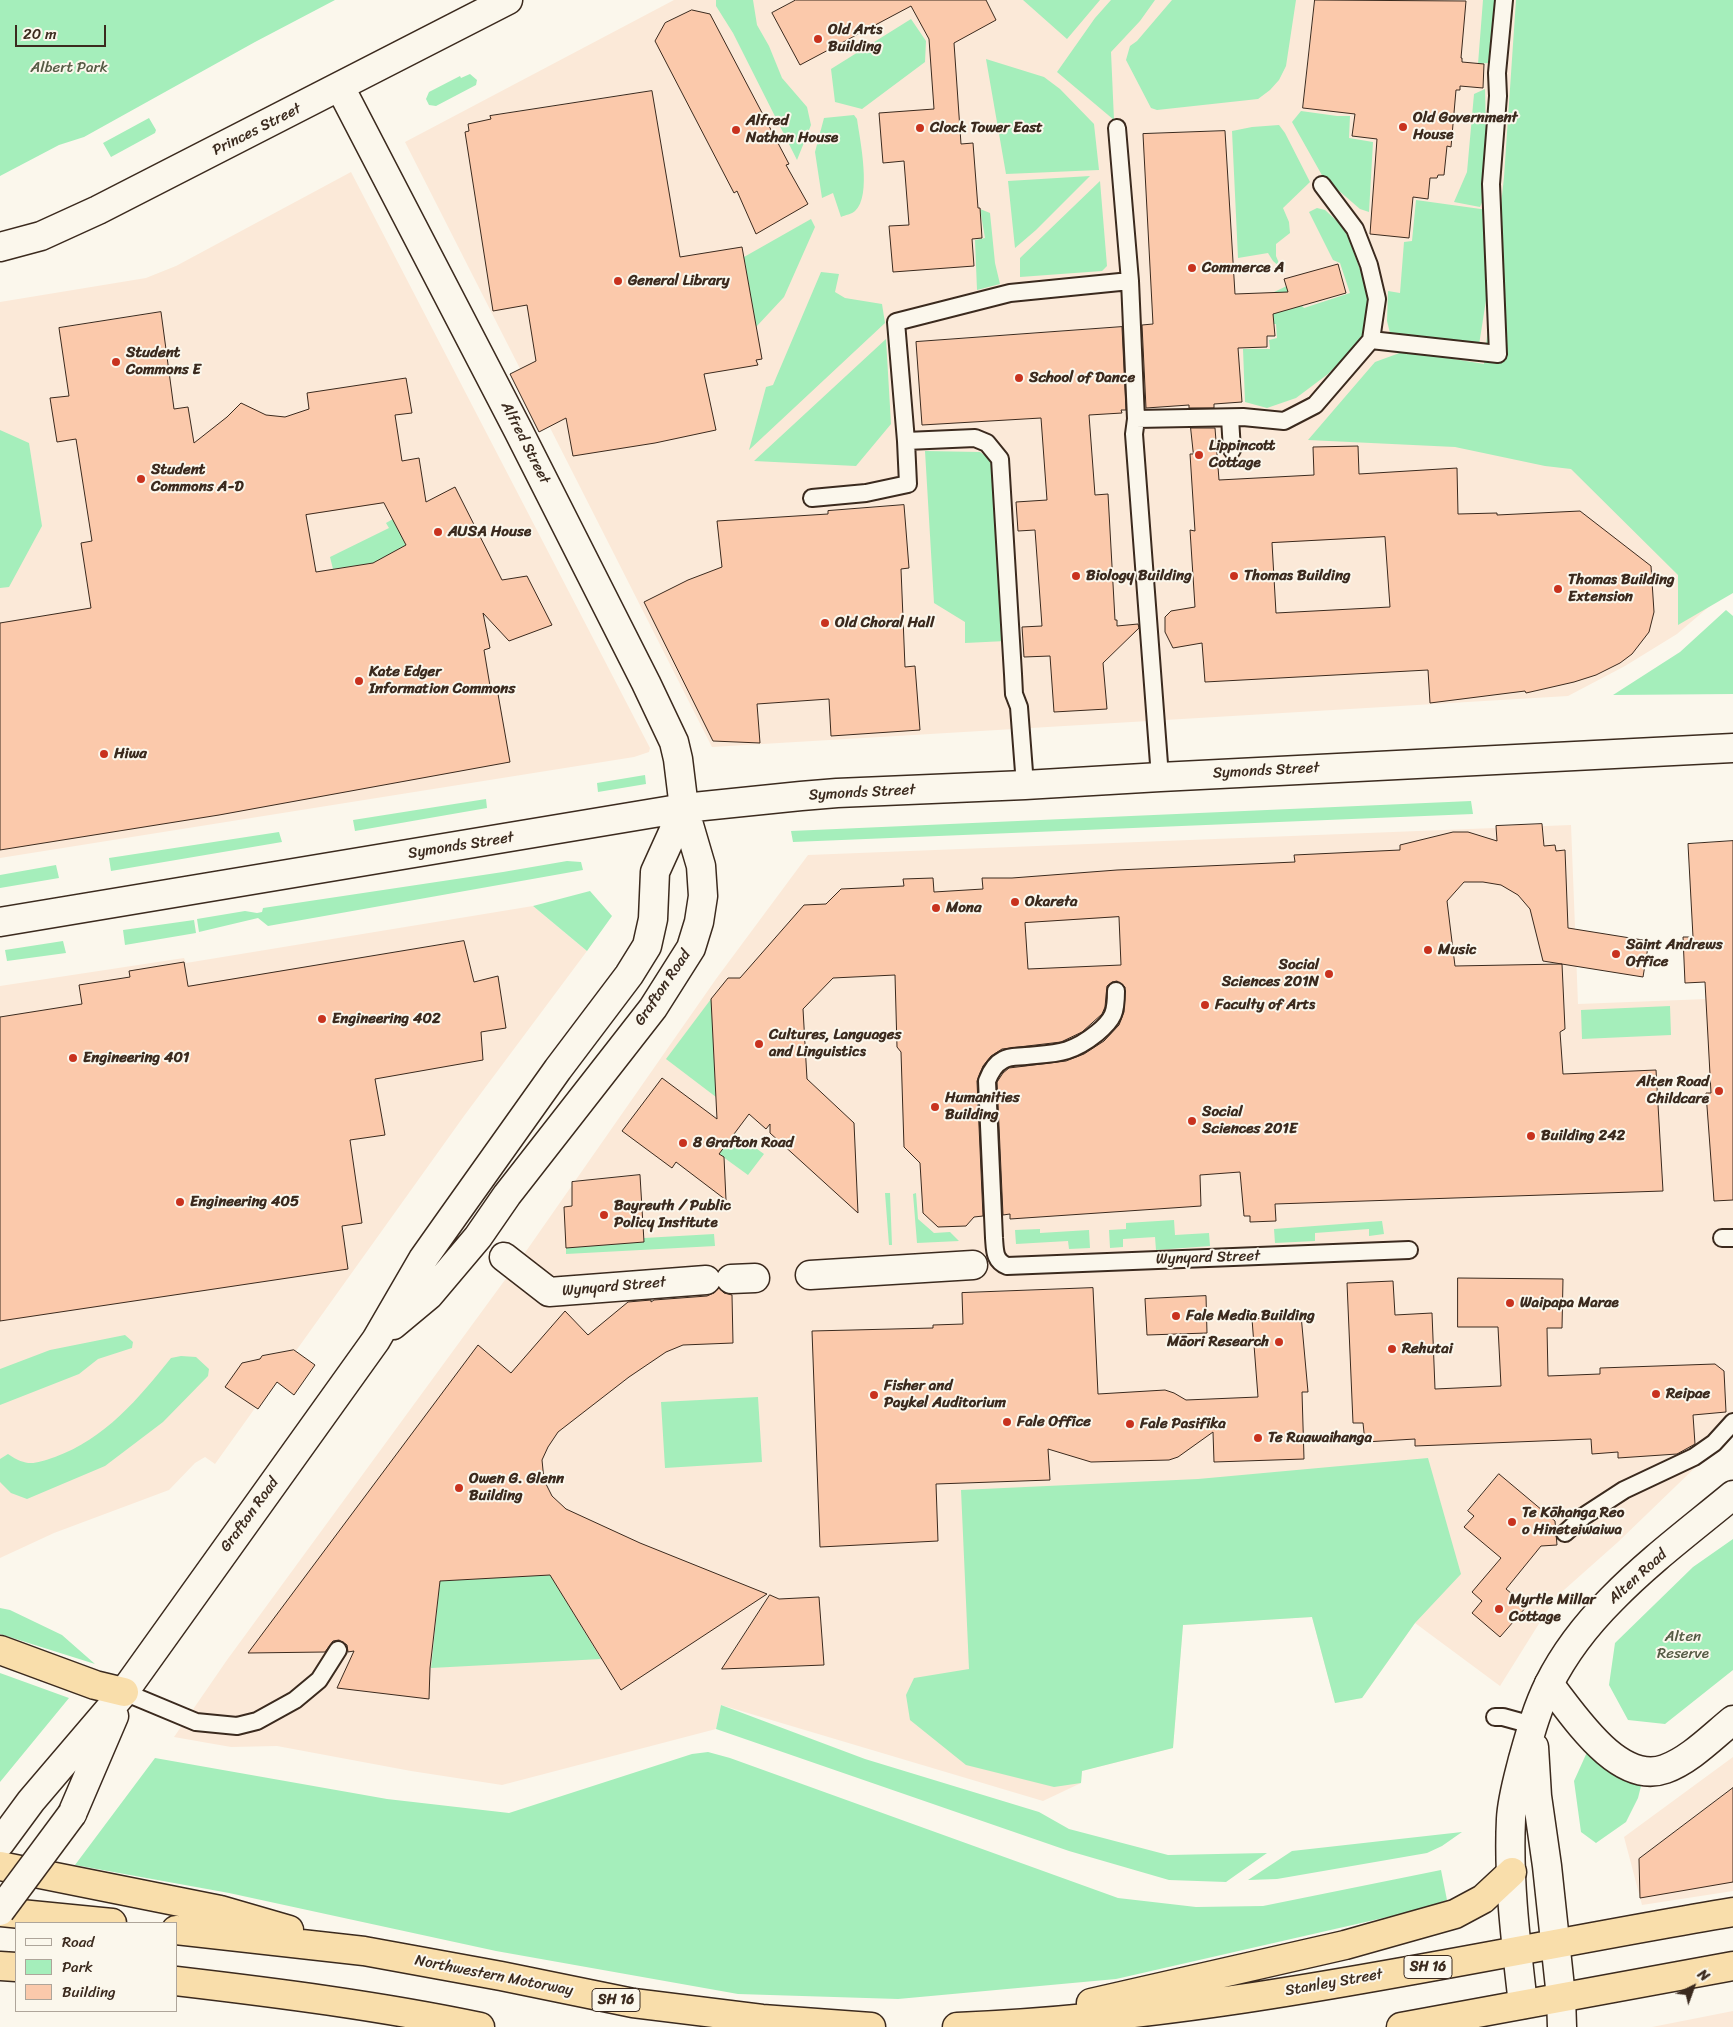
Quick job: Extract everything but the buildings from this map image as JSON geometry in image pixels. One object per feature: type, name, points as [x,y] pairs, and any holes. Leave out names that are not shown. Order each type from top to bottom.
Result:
[{"type":"highway","points":[[0,1650],[95,1685],[124,1692]]},
{"type":"highway","points":[[0,1866],[220,1910],[364,1952]]},
{"type":"highway","points":[[992,2026],[1345,1945],[1455,1914],[1482,1899],[1512,1872]]},
{"type":"highway","points":[[0,1912],[102,1922]]},
{"type":"highway","name":"Stanley Street","points":[[992,2026],[1164,2011],[1348,1981],[1733,1912]]},
{"type":"highway","name":"Northwestern Motorway","points":[[178,1930],[364,1952],[501,1976],[633,2003],[762,2019],[871,2027]]},
{"type":"highway","points":[[0,1966],[15,1967]]},
{"type":"highway","points":[[1401,2027],[1733,1966]]},
{"type":"highway","points":[[178,1981],[307,1996],[480,2027]]},
{"type":"highway","points":[[1453,2018],[1479,2027]]},
{"type":"highway","name":"SH 16","points":[[957,2027],[992,2026]]},
{"type":"main road","name":"Princes Street","points":[[0,247],[41,236],[98,210],[508,0]]},
{"type":"main road","name":"Alfred Street","points":[[340,87],[527,447],[650,690],[674,742],[684,808]]},
{"type":"main road","points":[[1700,749],[1733,732]]},
{"type":"main road","name":"Symonds Street","points":[[0,922],[684,808],[837,793],[1733,748]]},
{"type":"main road","name":"Grafton Road","points":[[376,1340],[429,1295],[478,1237],[507,1195],[652,1008],[691,948],[699,922],[703,896],[701,866],[684,808]]},
{"type":"main road","name":"Grafton Road","points":[[0,1843],[31,1801],[124,1692],[376,1340],[423,1259],[558,1068],[640,957],[646,946],[653,919],[655,872],[684,808]]},
{"type":"main road","name":"Wynyard Street","points":[[504,1257],[549,1292],[731,1279]]},
{"type":"main road","points":[[810,1275],[973,1265]]},
{"type":"main road","name":"Alten Road","points":[[1522,2004],[1512,1872],[1511,1817],[1517,1782],[1532,1725],[1549,1684],[1575,1644],[1612,1599],[1639,1573],[1733,1495]]},
{"type":"main road","points":[[1549,1684],[1592,1738],[1608,1754],[1626,1765],[1647,1771],[1664,1770],[1683,1760],[1733,1720]]},
{"type":"main road","name":"Grafton Road","points":[[0,1912],[72,1814],[124,1692]]},
{"type":"main road","name":"Alten Road","points":[[1532,1725],[1537,1796],[1547,1866],[1562,2027]]},
{"type":"lane","points":[[1371,340],[1498,354],[1491,184],[1498,96],[1497,73],[1504,0]]},
{"type":"lane","points":[[1117,128],[1130,281],[1136,419],[1134,434],[1160,777]]},
{"type":"lane","points":[[1136,419],[1230,418],[1284,421],[1315,405],[1371,340],[1377,299],[1369,265],[1355,229],[1322,185]]},
{"type":"lane","points":[[812,498],[866,493],[908,484],[896,322],[1010,293],[1130,281]]},
{"type":"lane","points":[[1230,418],[1232,450]]},
{"type":"lane","points":[[906,441],[975,438],[987,443],[1000,459],[1013,681],[1014,694],[1019,707],[1024,785]]},
{"type":"lane","name":"Wynyard Street","points":[[1116,990],[1116,1009],[1113,1017],[1106,1026],[1085,1042],[1064,1052],[1003,1060],[991,1072],[987,1081],[995,1255],[1000,1262],[1007,1266],[1410,1250]]},
{"type":"lane","points":[[1565,1533],[1584,1516],[1624,1490],[1694,1457],[1714,1443],[1733,1422]]},
{"type":"lane","points":[[124,1692],[196,1722],[237,1726],[256,1721],[295,1700],[319,1680],[338,1650]]},
{"type":"lane","points":[[1495,1717],[1503,1717],[1532,1725]]},
{"type":"shaded area","points":[[674,0],[1733,0],[1725,593],[1677,634],[1625,666],[1568,696],[712,747],[405,142]]},
{"type":"shaded area","points":[[351,172],[650,748],[649,752],[634,757],[0,858],[0,302],[146,278],[176,266]]},
{"type":"shaded area","points":[[1571,825],[1578,1004],[1733,998],[1733,1431],[1618,1542],[1555,1598],[1500,1686],[1415,1623],[1362,1698],[1335,1703],[1312,1617],[1183,1625],[1173,1748],[1082,1771],[1081,1783],[1043,1801],[721,1705],[716,1729],[502,1785],[411,1771],[277,1746],[231,1747],[174,1737],[227,1660],[529,1247],[716,979],[808,855]]},
{"type":"shaded area","points":[[533,906],[587,951],[464,1116],[215,1464],[205,1457],[195,1463],[169,1490],[54,1533],[0,1558],[0,986],[184,958],[186,963]]},
{"type":"shaded area","points":[[1733,1757],[1733,1891],[1642,1905],[1624,1837]]},
{"type":"shaded area","points":[[1733,2011],[1733,2027],[1652,2027]]},
{"type":"green space","name":"Albert Park","points":[[0,0],[335,0],[84,137],[59,145],[0,176]]},
{"type":"green space","points":[[716,0],[753,0],[757,25],[769,46],[782,78],[807,107],[811,125],[797,160],[733,33],[716,6]]},
{"type":"green space","points":[[1023,0],[1100,0],[1067,39]]},
{"type":"green space","points":[[1111,0],[1155,0],[1140,21],[1111,52],[1114,120],[1057,72],[1095,18]]},
{"type":"green space","points":[[1172,0],[1296,0],[1286,66],[1279,80],[1258,99],[1157,110],[1151,108],[1126,60],[1130,46],[1137,41]]},
{"type":"green space","points":[[1483,0],[1497,0],[1488,63],[1478,64]]},
{"type":"green space","points":[[1516,0],[1733,0],[1733,593],[1678,625],[1678,575],[1571,469],[1545,466],[1455,447],[1308,440],[1375,362],[1405,351],[1484,364],[1504,177]]},
{"type":"green space","points":[[911,19],[926,41],[925,62],[862,109],[835,102],[831,69]]},
{"type":"green space","points":[[986,59],[1044,77],[1060,89],[1094,124],[1099,170],[1006,174]]},
{"type":"green space","points":[[470,74],[477,80],[476,85],[436,106],[429,105],[426,99],[429,92],[460,76],[461,78]]},
{"type":"green space","points":[[1485,89],[1486,132],[1483,200],[1480,207],[1454,202],[1467,172],[1474,94]]},
{"type":"green space","points":[[1301,111],[1350,116],[1349,138],[1373,142],[1369,212],[1360,209],[1323,177],[1292,122]]},
{"type":"green space","points":[[854,115],[857,119],[864,168],[863,193],[860,204],[855,211],[841,217],[833,193],[822,198],[815,152],[824,118]]},
{"type":"green space","points":[[149,118],[156,130],[155,133],[111,157],[103,143]]},
{"type":"green space","points":[[1279,125],[1310,182],[1283,208],[1289,222],[1290,233],[1276,244],[1276,256],[1281,268],[1268,253],[1238,258],[1232,131]]},
{"type":"green space","points":[[1090,176],[1036,230],[1015,248],[1008,181]]},
{"type":"green space","points":[[1100,181],[1107,266],[1102,271],[1020,277],[1020,258]]},
{"type":"green space","points":[[1416,200],[1488,210],[1489,281],[1479,345],[1391,337],[1387,321],[1388,291],[1400,293],[1404,242],[1412,241]]},
{"type":"green space","points":[[1317,208],[1325,210],[1338,222],[1347,235],[1353,250],[1367,289],[1364,334],[1328,374],[1296,398],[1267,408],[1245,402],[1243,349],[1270,349],[1269,340],[1277,338],[1276,324],[1270,324],[1270,294],[1293,283],[1300,304],[1304,308],[1350,293],[1340,263],[1333,260],[1309,212]]},
{"type":"green space","points":[[980,209],[990,213],[995,263],[1000,284],[977,290],[975,240],[985,238]]},
{"type":"green space","points":[[811,219],[815,227],[784,297],[756,327],[744,257]]},
{"type":"green space","points":[[821,272],[839,274],[835,292],[845,298],[882,304],[885,323],[749,450],[766,387],[773,385]]},
{"type":"green space","points":[[886,339],[891,424],[856,466],[754,461]]},
{"type":"green space","points":[[0,430],[29,443],[42,526],[9,587],[0,588]]},
{"type":"green space","points":[[925,451],[980,452],[995,463],[1006,641],[965,643],[965,622],[934,603]]},
{"type":"green space","points":[[393,519],[406,545],[379,560],[380,562],[333,569],[330,557],[389,528],[386,523]]},
{"type":"green space","points":[[1726,610],[1733,616],[1733,694],[1613,695],[1680,652]]},
{"type":"green space","points":[[645,775],[646,784],[598,792],[597,783]]},
{"type":"green space","points":[[486,799],[487,808],[355,831],[353,820]]},
{"type":"green space","points":[[1471,801],[1473,814],[793,842],[791,831]]},
{"type":"green space","points":[[279,832],[282,842],[111,871],[109,858]]},
{"type":"green space","points":[[567,861],[581,862],[583,870],[268,926],[258,918],[199,932],[197,919],[245,911],[257,913],[262,912],[263,908]]},
{"type":"green space","points":[[56,865],[59,878],[0,888],[0,875]]},
{"type":"green space","points":[[590,891],[612,916],[587,951],[533,906]]},
{"type":"green space","points":[[194,920],[196,933],[125,945],[123,930]]},
{"type":"green space","points":[[63,941],[66,953],[7,961],[5,950]]},
{"type":"green space","points":[[711,999],[716,1097],[666,1059]]},
{"type":"green space","points":[[1670,1006],[1671,1035],[1582,1039],[1581,1010]]},
{"type":"green space","points":[[735,1133],[764,1154],[748,1175],[719,1154]]},
{"type":"green space","points":[[885,1193],[890,1193],[892,1245],[889,1245]]},
{"type":"green space","points":[[916,1193],[918,1219],[934,1233],[950,1232],[959,1241],[917,1243],[913,1194]]},
{"type":"green space","points":[[1174,1220],[1175,1235],[1209,1233],[1210,1246],[1156,1250],[1155,1237],[1123,1239],[1123,1247],[1110,1248],[1109,1230],[1126,1229],[1126,1223]]},
{"type":"green space","points":[[1382,1221],[1384,1234],[1369,1236],[1369,1229],[1315,1233],[1315,1241],[1275,1243],[1274,1229]]},
{"type":"green space","points":[[1040,1229],[1040,1233],[1089,1230],[1090,1248],[1069,1249],[1068,1241],[1016,1244],[1015,1230]]},
{"type":"green space","points":[[714,1234],[715,1246],[566,1254],[566,1248],[644,1242],[644,1238]]},
{"type":"green space","points":[[125,1335],[133,1342],[132,1348],[98,1359],[79,1374],[0,1405],[0,1369],[50,1350]]},
{"type":"green space","points":[[181,1356],[196,1357],[209,1369],[208,1376],[163,1422],[105,1466],[27,1499],[11,1493],[0,1482],[0,1459],[8,1454],[26,1463],[36,1463],[55,1457],[90,1440],[120,1416],[171,1358]]},
{"type":"green space","points":[[758,1397],[762,1462],[665,1468],[661,1402]]},
{"type":"green space","points":[[1428,1458],[1461,1574],[1415,1623],[1362,1698],[1335,1703],[1312,1617],[1183,1625],[1173,1748],[1082,1771],[1081,1783],[1054,1787],[966,1765],[910,1720],[906,1695],[914,1678],[969,1669],[961,1490],[1198,1479]]},
{"type":"green space","name":"Alten Reserve","points":[[1733,1539],[1733,1670],[1665,1724],[1628,1720],[1609,1685],[1615,1643],[1693,1567]]},
{"type":"green space","points":[[550,1575],[601,1659],[431,1668],[440,1581]]},
{"type":"green space","points":[[0,1608],[10,1610],[62,1635],[95,1664],[0,1634]]},
{"type":"green space","points":[[0,1673],[69,1698],[0,1782]]},
{"type":"green space","points":[[721,1705],[865,1759],[1039,1812],[1069,1829],[1168,1855],[1267,1853],[1226,1882],[1169,1880],[1069,1851],[716,1729]]},
{"type":"green space","points":[[1588,1750],[1643,1778],[1638,1798],[1626,1822],[1596,1843],[1581,1832],[1574,1781]]},
{"type":"green space","points":[[708,1752],[730,1758],[1118,1898],[1196,1907],[1263,1906],[1441,1870],[1447,1900],[1418,1910],[1116,1979],[898,1999],[738,1994],[496,1951],[229,1893],[75,1865],[155,1758],[387,1799],[509,1813],[692,1754]]},
{"type":"green space","points":[[1462,1832],[1442,1846],[1427,1853],[1277,1879],[1248,1880],[1292,1851]]},
{"type":"place","name":"Old Arts Building","points":[[818,39]]},
{"type":"place","name":"Old Government House","points":[[1403,127]]},
{"type":"place","name":"Clock Tower East","points":[[920,128]]},
{"type":"place","name":"Alfred Nathan House","points":[[736,130]]},
{"type":"place","name":"Commerce A","points":[[1192,268]]},
{"type":"place","name":"General Library","points":[[618,281]]},
{"type":"place","name":"Student Commons E","points":[[116,362]]},
{"type":"place","name":"School of Dance","points":[[1019,378]]},
{"type":"place","name":"Lippincott Cottage","points":[[1199,455]]},
{"type":"place","name":"Student Commons A-D","points":[[141,479]]},
{"type":"place","name":"AUSA House","points":[[438,532]]},
{"type":"place","name":"Biology Building","points":[[1076,576]]},
{"type":"place","name":"Thomas Building","points":[[1234,576]]},
{"type":"place","name":"Thomas Building Extension","points":[[1558,589]]},
{"type":"place","name":"Old Choral Hall","points":[[825,623]]},
{"type":"place","name":"Kate Edger Information Commons","points":[[359,681]]},
{"type":"place","name":"Hiwa","points":[[104,754]]},
{"type":"place","name":"Okareta","points":[[1015,902]]},
{"type":"place","name":"Mona","points":[[936,908]]},
{"type":"place","name":"Music","points":[[1428,950]]},
{"type":"place","name":"Saint Andrews Office","points":[[1616,954]]},
{"type":"place","name":"Social Sciences 201N","points":[[1329,974]]},
{"type":"place","name":"Faculty of Arts","points":[[1205,1005]]},
{"type":"place","name":"Engineering 402","points":[[322,1019]]},
{"type":"place","name":"Cultures, Languages and Linguistics","points":[[759,1044]]},
{"type":"place","name":"Engineering 401","points":[[73,1058]]},
{"type":"place","name":"Alten Road Childcare","points":[[1719,1091]]},
{"type":"place","name":"Humanities Building","points":[[935,1107]]},
{"type":"place","name":"Social Sciences 201E","points":[[1192,1121]]},
{"type":"place","name":"Building 242","points":[[1531,1136]]},
{"type":"place","name":"8 Grafton Road","points":[[683,1143]]},
{"type":"place","name":"Engineering 405","points":[[180,1202]]},
{"type":"place","name":"Bayreuth / Public Policy Institute","points":[[604,1215]]},
{"type":"place","name":"Waipapa Marae","points":[[1510,1303]]},
{"type":"place","name":"Fale Media Building","points":[[1176,1316]]},
{"type":"place","name":"Māori Research","points":[[1279,1342]]},
{"type":"place","name":"Rehutai","points":[[1392,1349]]},
{"type":"place","name":"Reipae","points":[[1656,1394]]},
{"type":"place","name":"Fisher and Paykel Auditorium","points":[[874,1395]]},
{"type":"place","name":"Fale Office","points":[[1007,1422]]},
{"type":"place","name":"Fale Pasifika","points":[[1130,1424]]},
{"type":"place","name":"Te Ruawaihanga","points":[[1258,1438]]},
{"type":"place","name":"Owen G. Glenn Building","points":[[459,1488]]},
{"type":"place","name":"Te Kōhanga Reo o Hineteiwaiwa","points":[[1512,1522]]},
{"type":"place","name":"Myrtle Millar Cottage","points":[[1499,1609]]}]
